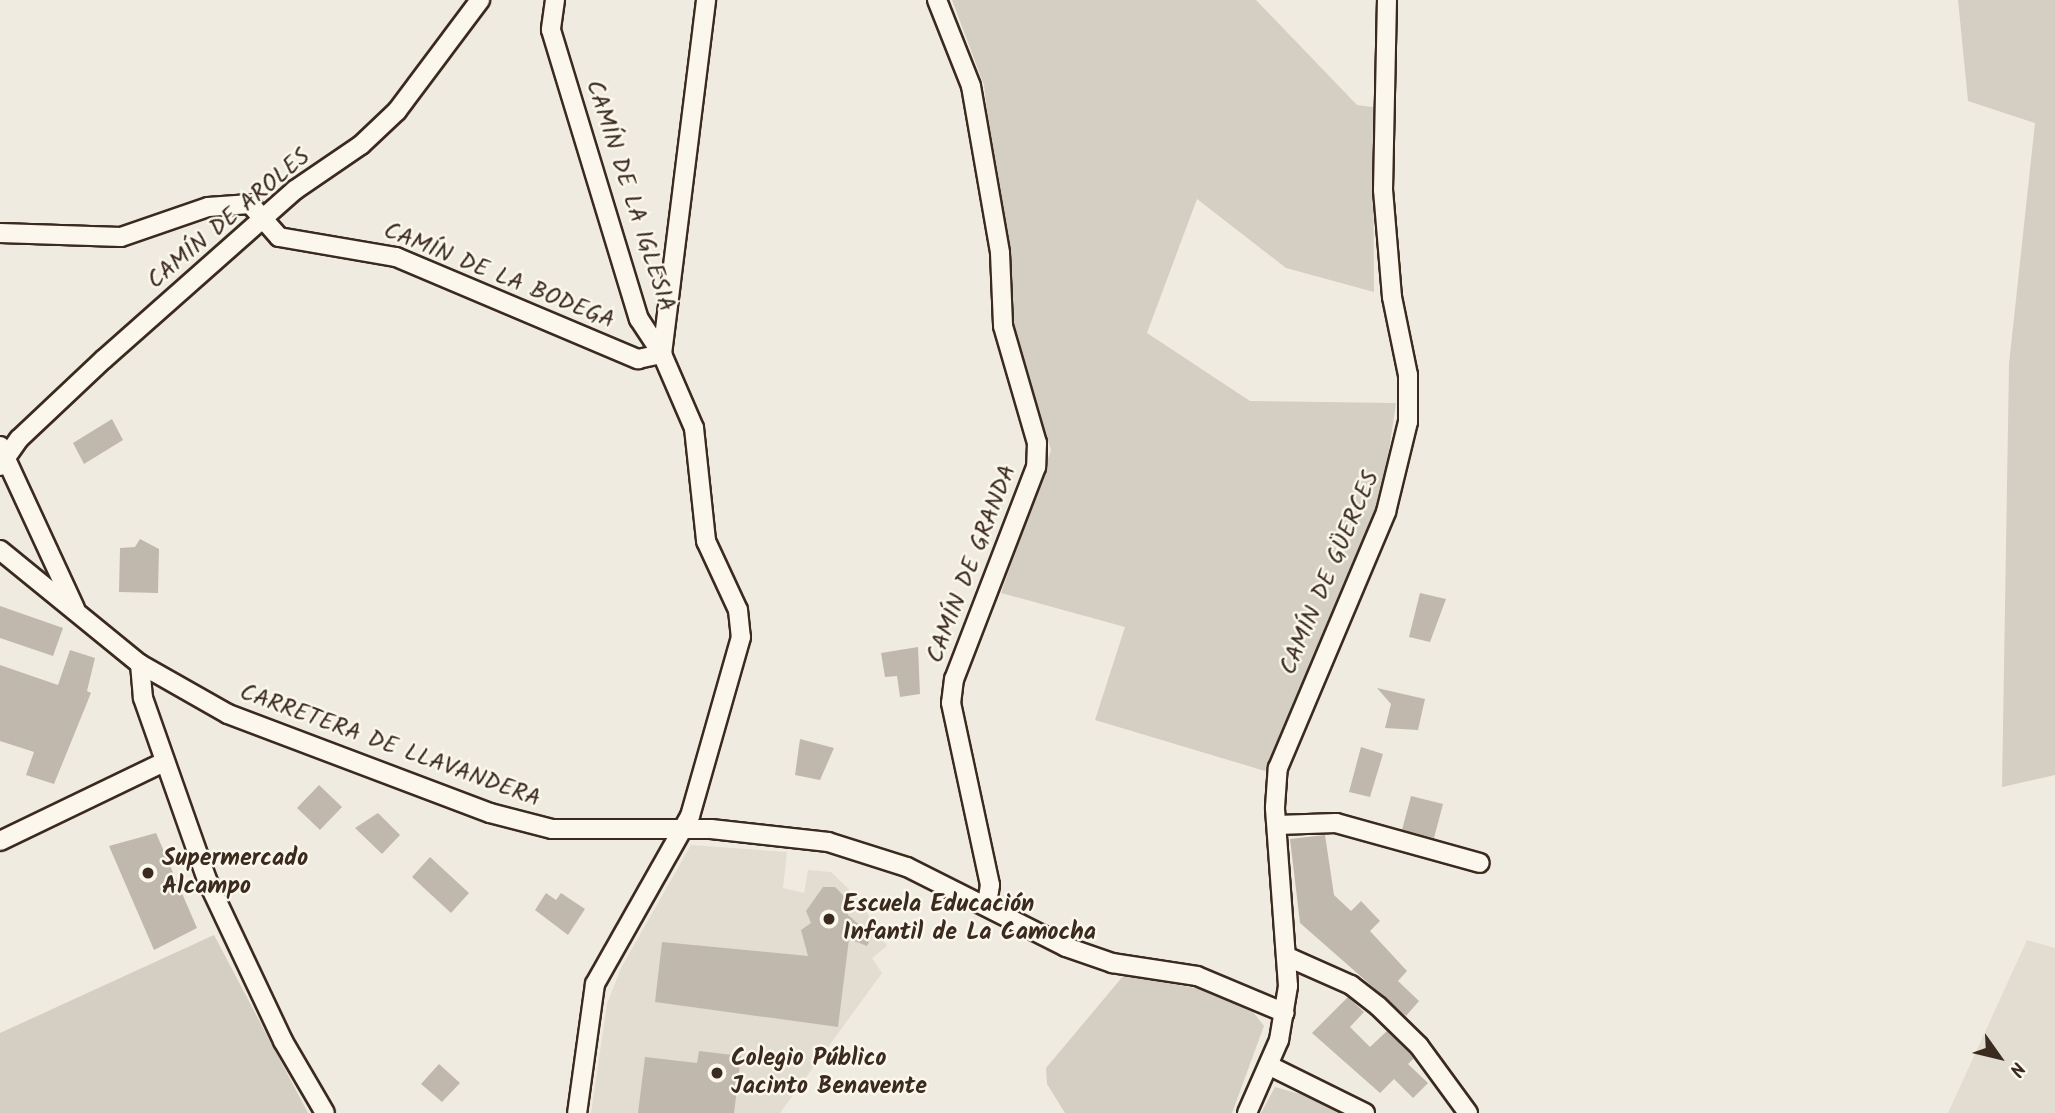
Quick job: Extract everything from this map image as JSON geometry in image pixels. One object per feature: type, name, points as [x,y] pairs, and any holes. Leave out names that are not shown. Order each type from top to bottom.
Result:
[{"type":"street","name":"CAMÍN DE LA IGLESIA","points":[[555,0],[551,30],[639,319],[662,354],[694,428],[706,541],[738,610],[741,638],[684,830],[595,984],[577,1113]]},
{"type":"street","points":[[662,354],[706,0]]},
{"type":"street","name":"CAMÍN DE GRANDA","points":[[937,0],[971,86],[1000,253],[1003,326],[1037,443],[1036,467],[954,679],[951,703],[990,885],[987,903]]},
{"type":"street","name":"CAMÍN DE GÜERCES","points":[[1247,1113],[1270,1066],[1285,1013],[1290,958],[1277,825],[1278,768],[1386,512],[1408,422],[1408,374],[1392,297],[1383,190],[1387,0]]},
{"type":"street","name":"CAMÍN DE AROLES","points":[[2,458],[57,403],[262,217],[397,111],[474,3]]},
{"type":"street","name":"CAMÍN DE LA BODEGA","points":[[0,233],[121,237],[208,207],[250,204],[279,237],[396,257],[638,359],[662,354]]},
{"type":"street","points":[[2,458],[79,615]]},
{"type":"street","name":"CARRETERA DE LLAVANDERA","points":[[0,550],[140,664],[228,714],[521,823],[684,830],[828,842],[897,863],[987,903],[1066,947],[1112,963],[1197,976],[1285,1013]]},
{"type":"street","points":[[140,664],[164,762],[234,943],[326,1113]]},
{"type":"street","points":[[0,841],[164,762]]},
{"type":"street","points":[[1277,825],[1336,823],[1480,863]]},
{"type":"street","points":[[1290,958],[1351,985],[1378,1006],[1419,1046],[1468,1113]]},
{"type":"street","points":[[1270,1066],[1366,1113]]},
{"type":"shaded area","points":[[952,0],[1256,0],[1357,105],[1373,107],[1374,292],[1286,268],[1197,199],[1147,333],[1250,401],[1396,403],[1382,498],[1265,771],[1095,720],[1125,627],[1001,593],[1051,450],[1011,323],[984,85]]},
{"type":"shaded area","points":[[1958,0],[2055,0],[2055,775],[2002,787],[2009,364],[2035,123],[1968,101]]},
{"type":"shaded area","points":[[691,845],[787,852],[783,888],[804,893],[808,870],[831,872],[858,898],[887,946],[872,958],[882,973],[780,1113],[591,1113],[607,1004],[621,968]]},
{"type":"shaded area","points":[[214,935],[308,1113],[0,1113],[0,1033]]},
{"type":"shaded area","points":[[2027,940],[2055,948],[2055,1113],[1948,1113]]},
{"type":"shaded area","points":[[1124,975],[1200,989],[1253,1012],[1264,1026],[1232,1113],[1065,1113],[1047,1084],[1046,1068]]},
{"type":"shaded area","points":[[1275,1087],[1346,1107],[1352,1113],[1261,1113]]},
{"type":"building","points":[[112,419],[123,440],[84,464],[73,443]]},
{"type":"building","points":[[140,539],[159,549],[158,593],[119,592],[120,548],[135,547]]},
{"type":"building","points":[[1420,593],[1446,599],[1430,642],[1409,637]]},
{"type":"building","points":[[0,606],[63,628],[53,656],[0,638]]},
{"type":"building","points":[[918,647],[920,694],[900,697],[897,676],[885,677],[881,653]]},
{"type":"building","points":[[70,650],[95,658],[87,691],[91,693],[54,784],[26,775],[34,752],[0,741],[0,665],[58,685]]},
{"type":"building","points":[[1377,688],[1425,699],[1418,730],[1385,728],[1391,704]]},
{"type":"building","points":[[800,739],[834,748],[820,780],[795,775]]},
{"type":"building","points":[[1361,747],[1383,754],[1370,797],[1349,792]]},
{"type":"building","points":[[319,785],[342,807],[320,830],[297,808]]},
{"type":"building","points":[[1411,796],[1443,804],[1434,838],[1402,830]]},
{"type":"building","points":[[378,813],[400,835],[382,854],[355,828]]},
{"type":"building","name":"Supermercado Alcampo","points":[[156,833],[197,928],[154,950],[109,846]]},
{"type":"building","points":[[1325,835],[1334,895],[1351,911],[1361,901],[1380,921],[1370,931],[1407,971],[1398,981],[1419,1001],[1406,1016],[1300,923],[1290,839]]},
{"type":"building","points":[[430,857],[469,893],[451,913],[412,877]]},
{"type":"building","points":[[823,887],[835,887],[845,897],[848,915],[872,936],[867,946],[849,939],[838,1027],[655,1002],[662,942],[808,956],[801,930],[811,923],[806,911]]},
{"type":"building","points":[[546,893],[556,900],[561,893],[585,909],[568,935],[535,910]]},
{"type":"building","points":[[1348,997],[1364,1012],[1350,1027],[1370,1047],[1387,1031],[1414,1058],[1408,1064],[1428,1083],[1413,1098],[1394,1079],[1380,1093],[1312,1033]]},
{"type":"building","name":"Colegio Público Jacinto Benavente","points":[[699,1051],[741,1056],[734,1113],[638,1113],[645,1057],[697,1063]]},
{"type":"building","points":[[439,1064],[460,1083],[442,1102],[421,1084]]},
{"type":"place","name":"Supermercado Alcampo","points":[[148,873]]},
{"type":"place","name":"Escuela Educación Infantil de La Camocha","points":[[829,919]]},
{"type":"place","name":"Colegio Público Jacinto Benavente","points":[[717,1073]]}]
